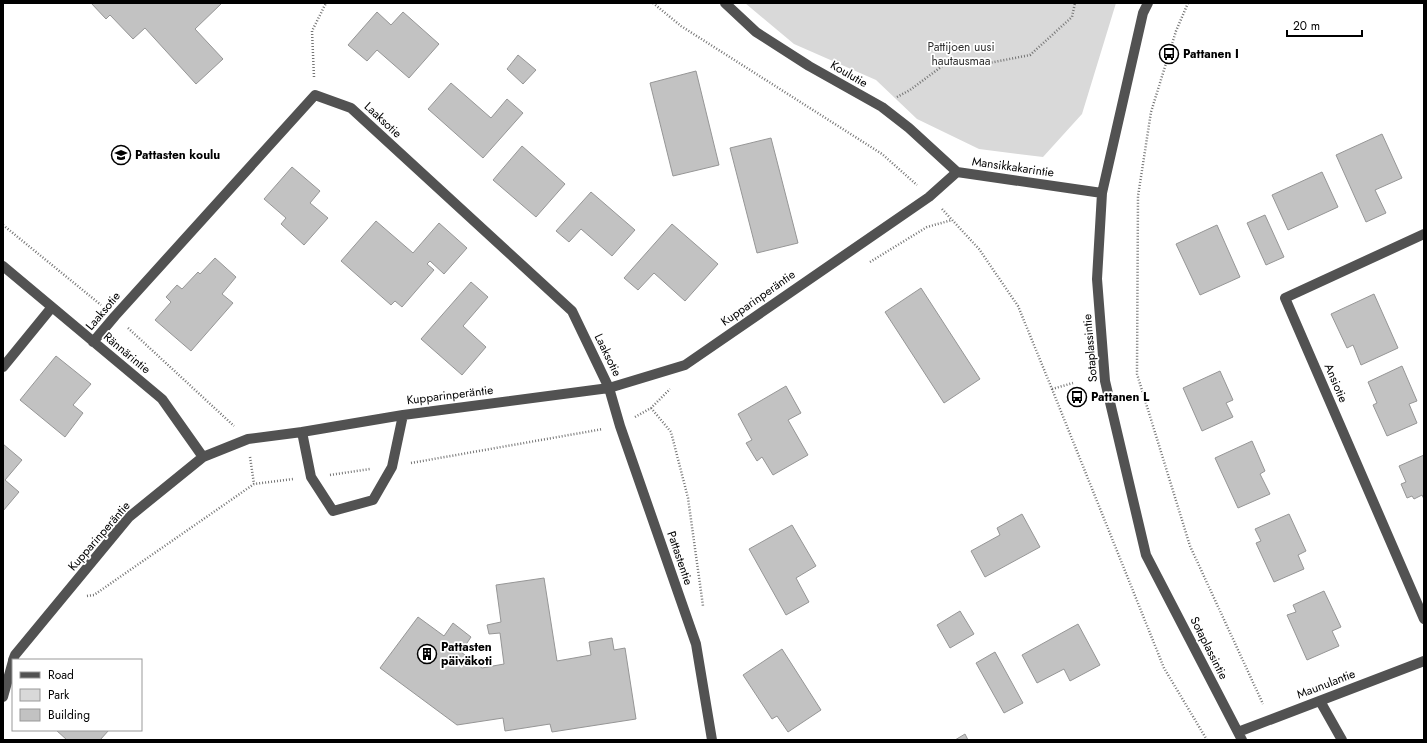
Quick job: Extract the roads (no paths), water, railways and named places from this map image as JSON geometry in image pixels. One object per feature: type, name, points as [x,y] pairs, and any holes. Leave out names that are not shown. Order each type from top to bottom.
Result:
[{"type":"street","name":"Koulutie","points":[[725,3],[756,32],[809,66],[882,107],[909,128],[957,172]]},
{"type":"street","name":"Sotaplassintie","points":[[1148,3],[1143,13],[1102,193],[1097,279],[1106,381],[1146,555],[1240,736]]},
{"type":"street","name":"Laaksotie","points":[[93,342],[315,96],[351,108],[572,311],[609,388]]},
{"type":"street","name":"Mansikkakarintie","points":[[929,196],[957,172],[1102,193]]},
{"type":"street","name":"Kupparinperäntie","points":[[14,659],[15,655],[129,517],[203,457],[248,439],[302,432],[403,415],[609,388],[685,364],[929,196]]},
{"type":"street","name":"Ansiotie","points":[[1424,234],[1285,298],[1424,619]]},
{"type":"street","name":"Rännärintie","points":[[3,266],[162,399],[203,457]]},
{"type":"street","points":[[3,367],[52,307]]},
{"type":"street","name":"Pattastentie","points":[[609,388],[620,426],[696,644],[712,740]]},
{"type":"street","points":[[302,432],[311,477],[333,511],[373,500],[392,467],[403,415]]},
{"type":"street","name":"Maunulantie","points":[[1240,736],[1270,719],[1424,661]]},
{"type":"street","name":"Kupparinperäntie","points":[[3,697],[12,665]]},
{"type":"street","points":[[1320,701],[1342,740]]},
{"type":"place","name":"Pattanen I","points":[[1169,54]]},
{"type":"place","name":"Pattasten koulu","points":[[121,155]]},
{"type":"place","name":"Pattanen L","points":[[1077,397]]},
{"type":"place","name":"Pattasten päiväkoti","points":[[427,654]]},
{"type":"park label","name":"Pattijoen uusi hautausmaa","points":[[961,54]]}]
